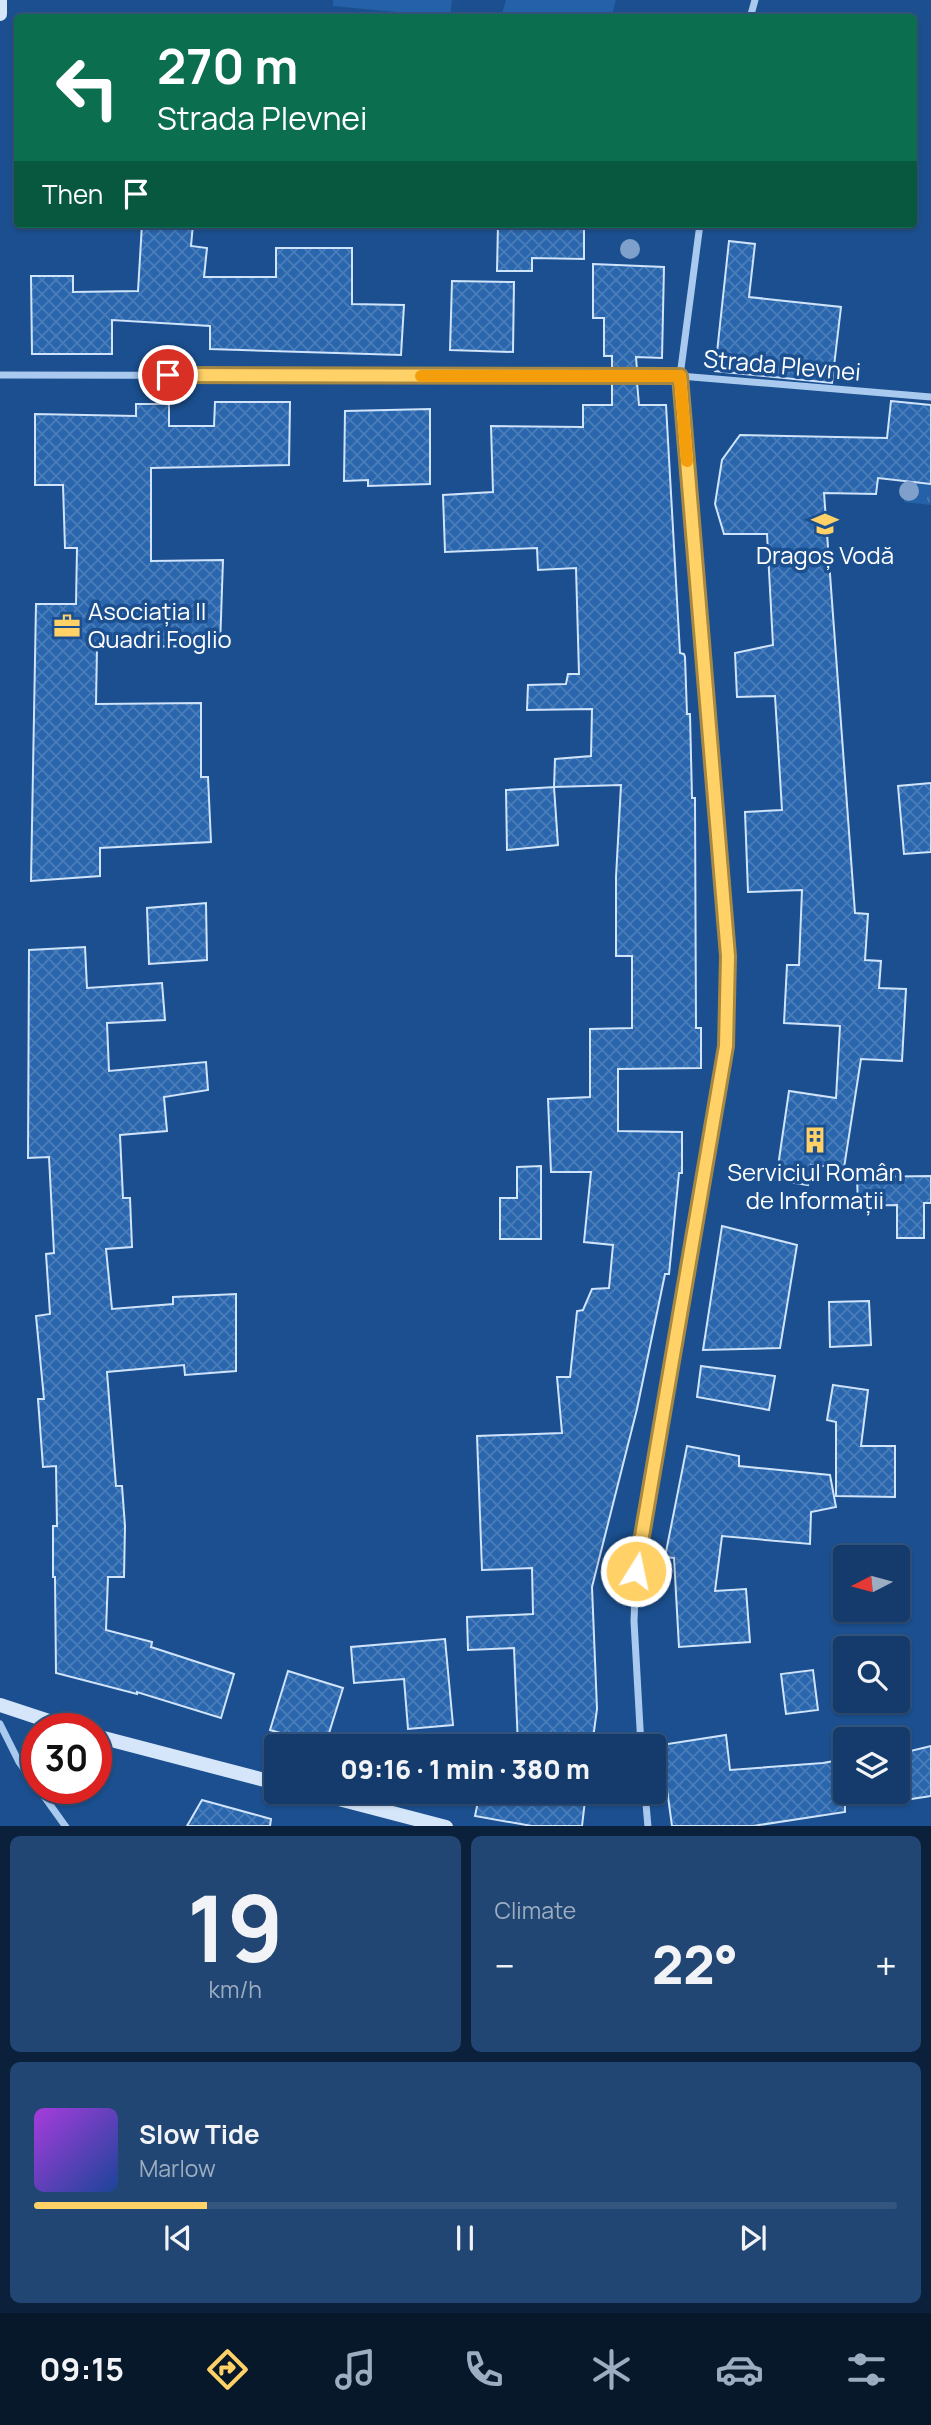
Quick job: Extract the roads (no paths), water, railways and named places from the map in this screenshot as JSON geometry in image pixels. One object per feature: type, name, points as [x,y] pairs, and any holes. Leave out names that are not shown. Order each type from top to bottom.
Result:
[{"type":"main road","points":[[0,0],[0,14]]},
{"type":"main road","points":[[0,1705],[24,1713]]},
{"type":"main road","points":[[112,1740],[264,1780]]},
{"type":"main road","points":[[359,1804],[446,1826]]},
{"type":"street","points":[[640,1734],[634,1621],[636,1571],[726,1046],[728,956],[680,376],[699,228]]},
{"type":"street","name":"Strada Plevnei","points":[[0,375],[680,376],[931,397]]},
{"type":"street","points":[[0,1724],[21,1765]]},
{"type":"street","points":[[49,1804],[66,1826]]},
{"type":"street","points":[[646,1804],[648,1826]]},
{"type":"place","name":"Dragoș Vodă","points":[[825,524]]},
{"type":"place","name":"Asociația Il Quadri Foglio","points":[[67,626]]},
{"type":"place","name":"Serviciul Român de Informații","points":[[815,1140]]}]
